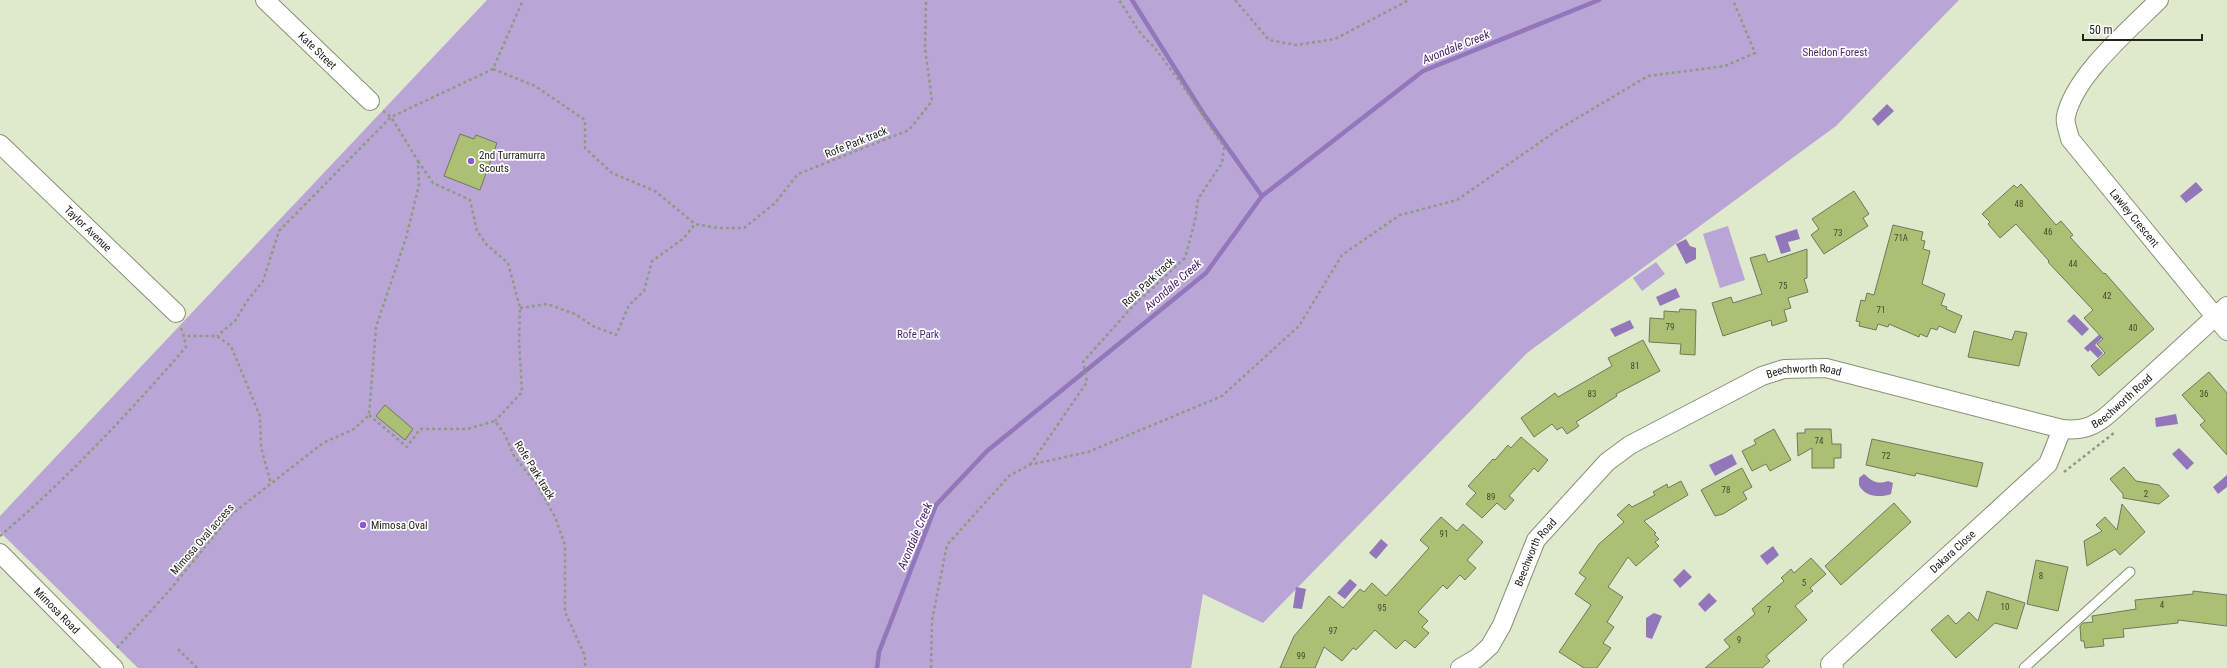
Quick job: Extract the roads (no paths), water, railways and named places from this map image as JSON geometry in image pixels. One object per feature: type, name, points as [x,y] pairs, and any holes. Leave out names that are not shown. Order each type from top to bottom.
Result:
[{"type":"street","name":"Kate Street","points":[[265,0],[370,101]]},
{"type":"street","name":"Lawley Crescent","points":[[2159,0],[2099,60],[2072,96],[2065,117],[2070,140],[2221,312],[2227,331]]},
{"type":"street","name":"Taylor Avenue","points":[[0,144],[176,313]]},
{"type":"street","name":"Beechworth Road","points":[[1460,668],[1477,658],[1490,646],[1502,626],[1536,540],[1607,462],[1630,445],[1762,376],[1784,369],[1826,368],[2062,429],[2078,430],[2098,423],[2221,312]]},
{"type":"street","name":"Dakara Close","points":[[1830,667],[2048,464],[2062,429]]},
{"type":"street","name":"Mimosa Road","points":[[0,553],[110,664]]},
{"type":"lane","points":[[2024,668],[2130,572]]},
{"type":"waterway","points":[[1132,0],[1203,113],[1262,196]]},
{"type":"waterway","name":"Avondale Creek","points":[[877,668],[879,652],[936,505],[987,451],[1206,273],[1262,196],[1423,71],[1599,0]]},
{"type":"place","name":"2nd Turramurra Scouts","points":[[471,161]]},
{"type":"place","name":"Mimosa Oval","points":[[363,525]]},
{"type":"park label","name":"Sheldon Forest","points":[[1835,52]]},
{"type":"park label","name":"Rofe Park","points":[[918,334]]}]
